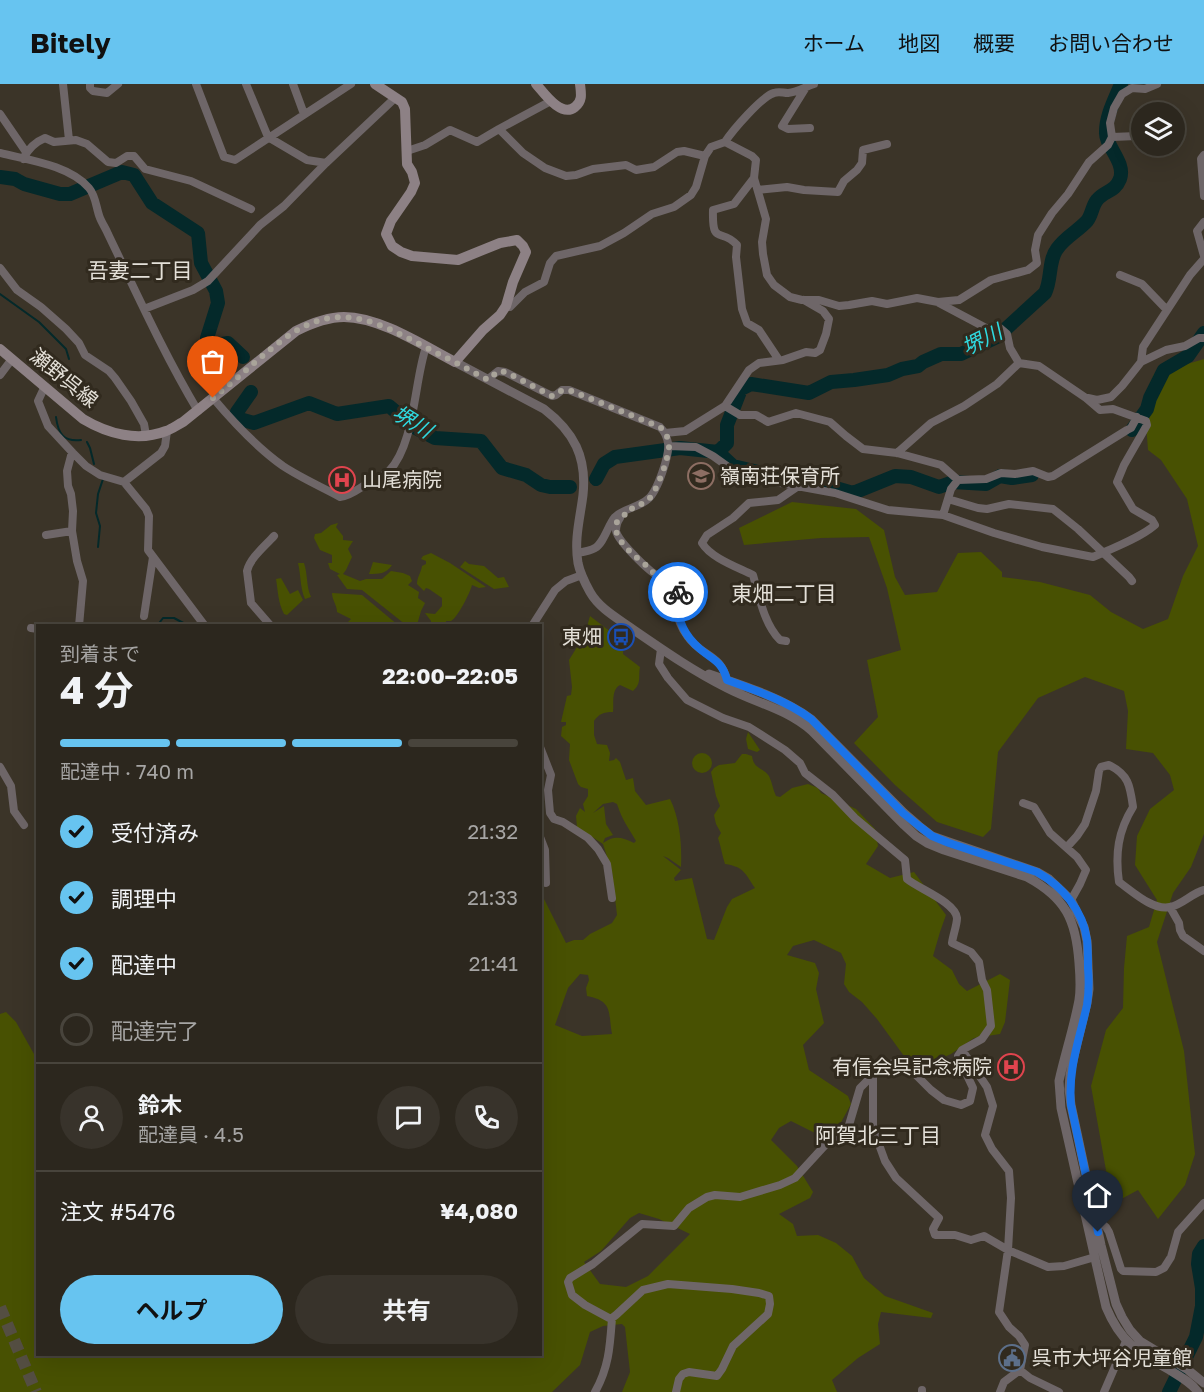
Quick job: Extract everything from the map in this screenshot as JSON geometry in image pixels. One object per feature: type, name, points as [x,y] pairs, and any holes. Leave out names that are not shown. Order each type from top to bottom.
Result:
[{"type":"main road","points":[[375,84],[402,102],[405,109],[407,164],[415,183],[391,221],[386,234],[392,246],[412,256],[458,260],[500,243],[517,240],[526,252],[506,306],[455,362]]},
{"type":"main road","points":[[536,84],[551,101],[565,110],[577,106],[581,98],[580,84]]},
{"type":"main road","name":"瀬野呉線","points":[[0,349],[83,419],[113,433],[129,435],[167,431],[198,411],[296,331],[328,318],[363,319],[384,326],[455,362]]},
{"type":"street","points":[[63,84],[69,140]]},
{"type":"street","points":[[90,84],[93,91],[107,93],[118,84]]},
{"type":"street","points":[[196,84],[224,157],[235,160],[346,85]]},
{"type":"street","points":[[246,84],[268,137],[307,160],[326,163]]},
{"type":"street","points":[[293,84],[304,114]]},
{"type":"street","points":[[506,306],[510,308],[525,292],[544,282],[550,263],[556,256],[600,246],[624,234],[652,214],[674,207],[691,195],[696,187],[705,156],[711,147],[725,142],[768,95],[778,92],[792,93],[814,84]]},
{"type":"street","points":[[802,300],[819,300],[839,306],[872,301],[886,304],[916,298],[938,302],[959,300],[991,280],[1028,270],[1037,263],[1035,250],[1038,235],[1089,162],[1108,145],[1112,136],[1110,123],[1113,108],[1122,94],[1132,88],[1145,88],[1157,84]]},
{"type":"street","points":[[805,89],[782,126],[788,129],[810,128]]},
{"type":"street","points":[[144,309],[193,290],[208,281],[250,235],[284,206],[395,98]]},
{"type":"street","points":[[407,151],[425,145],[450,130],[477,142],[551,101]]},
{"type":"street","points":[[0,114],[25,156]]},
{"type":"street","points":[[499,129],[523,153],[545,168],[566,176],[593,169],[626,165],[636,170],[654,167],[677,152],[684,151],[705,156]]},
{"type":"street","points":[[1112,136],[1131,136]]},
{"type":"street","points":[[25,156],[37,141],[45,138],[54,142],[76,140],[87,144],[108,162],[116,163],[127,156],[134,156],[145,169],[191,181],[251,209]]},
{"type":"street","points":[[665,433],[685,430],[725,405],[749,370],[759,363],[783,360],[820,350],[826,334],[829,319],[823,311],[802,300],[790,297],[774,285],[767,275],[762,242],[766,219],[754,178],[756,160],[725,142]]},
{"type":"street","points":[[758,190],[786,186],[804,190],[838,192],[844,181],[862,163],[863,150],[887,144]]},
{"type":"street","points":[[0,153],[25,156],[44,163],[69,174],[89,188],[99,216],[144,309],[178,378],[198,411]]},
{"type":"street","points":[[1204,155],[1201,159],[1204,196]]},
{"type":"street","points":[[754,178],[734,204],[713,210],[713,230],[717,235],[734,241],[737,245],[736,257],[742,309],[747,323],[759,330],[779,360]]},
{"type":"street","points":[[1141,362],[1143,347],[1204,257],[1197,231],[1204,222]]},
{"type":"street","points":[[0,268],[17,290],[49,314],[79,343],[86,355],[109,371],[131,400],[144,424],[146,435]]},
{"type":"street","points":[[1120,275],[1142,284],[1167,310]]},
{"type":"street","points":[[938,302],[988,329],[999,328],[1007,334],[1010,348],[1018,363]]},
{"type":"street","points":[[1086,398],[1097,400],[1111,397],[1141,362],[1167,350],[1185,346],[1198,338],[1204,338]]},
{"type":"street","points":[[213,398],[245,434],[284,466],[340,497],[347,496],[377,480],[398,459],[413,412],[426,347]]},
{"type":"street","points":[[0,375],[12,359]]},
{"type":"street","points":[[455,362],[544,409],[568,431],[582,462],[584,478],[577,530],[579,565],[592,596],[606,609],[687,667],[729,689],[799,720],[904,825],[927,843],[1027,877],[1051,893],[1064,906],[1078,941],[1080,983],[1079,998],[1059,1081],[1059,1094],[1106,1307],[1113,1323],[1126,1341],[1142,1354],[1179,1376],[1198,1392]]},
{"type":"street","points":[[669,446],[696,447],[741,476],[835,493],[888,510],[943,515],[1042,547],[1088,557],[1149,530],[1155,525],[1152,520],[1133,509],[1117,483],[1124,465],[1147,425],[1146,421],[1113,409],[1100,410],[1039,366],[1018,363]]},
{"type":"street","points":[[897,453],[932,423],[964,406],[997,384],[1018,363]]},
{"type":"street","points":[[488,380],[498,371],[506,372],[552,396],[562,390],[569,390],[660,427],[665,433],[669,446],[660,479],[650,498],[639,506],[621,512],[614,518],[595,548],[577,553]]},
{"type":"street","points":[[45,386],[38,400],[48,426],[86,466],[100,476],[124,482],[146,509],[149,516],[148,550],[203,624]]},
{"type":"street","points":[[725,405],[740,415],[756,415],[768,422],[796,413],[830,422],[864,449],[897,453],[941,465],[958,480],[986,479],[1001,473],[1033,471],[1048,477],[1053,476],[1131,428],[1137,417]]},
{"type":"street","points":[[124,482],[161,453],[165,446],[167,431]]},
{"type":"street","points":[[72,452],[67,471],[73,511],[72,531],[83,580],[79,624]]},
{"type":"street","points":[[943,515],[951,489],[958,480]]},
{"type":"street","points":[[786,641],[780,640],[774,634],[753,575],[720,559],[706,549],[702,543],[707,535],[733,518],[749,503],[778,500],[797,487]]},
{"type":"street","points":[[948,499],[978,508],[1009,504],[1053,509],[1078,529],[1132,581]]},
{"type":"street","points":[[632,508],[632,511],[622,516],[616,524],[616,532],[621,541],[658,576],[675,583],[678,590],[677,614],[683,630],[689,639],[714,658],[724,669],[727,680]]},
{"type":"street","points":[[45,535],[72,531]]},
{"type":"street","points":[[269,624],[252,603],[247,568],[274,536]]},
{"type":"street","points":[[144,616],[153,557]]},
{"type":"street","points":[[533,624],[555,590],[566,581],[582,575]]},
{"type":"street","points":[[612,1318],[585,1305],[572,1295],[568,1282],[570,1278],[593,1264],[642,1224],[674,1226],[689,1208],[707,1197],[740,1197],[795,1178],[828,1142],[844,1133],[849,1125],[860,1088],[873,1075],[893,1063],[912,1071],[944,1100],[961,1106],[970,1101],[973,1088],[958,1056],[962,1050],[982,1039],[990,1026],[987,990],[982,980],[979,962],[971,952],[952,943],[957,917],[952,909],[944,901],[907,879],[905,860],[805,773],[800,763],[785,750],[749,728],[687,700],[659,664],[661,649]]},
{"type":"street","points":[[687,667],[727,680],[800,710],[903,813],[932,836],[1037,872],[1049,879],[1071,900],[1086,934],[1089,988],[1070,1075],[1070,1097],[1095,1218],[1116,1304],[1130,1330],[1140,1341],[1188,1370],[1204,1384]]},
{"type":"street","points":[[542,752],[551,775],[548,790],[550,813],[554,819],[588,838],[598,849],[607,864],[612,898]]},
{"type":"street","points":[[1067,847],[1085,824],[1101,767],[1109,765],[1120,770],[1129,783],[1133,807],[1125,820],[1118,847],[1119,882],[1157,907],[1170,907],[1204,890]]},
{"type":"street","points":[[0,767],[11,786],[14,811],[24,825]]},
{"type":"street","points":[[1023,803],[1034,807],[1050,833],[1077,857],[1086,870],[1071,900]]},
{"type":"street","points":[[542,842],[545,850],[546,883]]},
{"type":"street","points":[[1170,907],[1183,936],[1204,951]]},
{"type":"street","points":[[962,1050],[987,1087],[993,1106],[985,1135],[992,1149],[1009,1171],[1011,1198],[1008,1250],[999,1312],[1025,1345],[1020,1370],[1004,1382],[1000,1392]]},
{"type":"street","points":[[873,1075],[873,1128],[885,1161],[896,1178],[939,1218],[933,1229],[935,1235],[955,1235],[971,1240],[984,1236],[1008,1250],[1047,1267],[1064,1266],[1095,1257]]},
{"type":"street","points":[[1095,1218],[1109,1232],[1123,1271],[1156,1272],[1164,1268],[1171,1257],[1178,1232],[1204,1203]]},
{"type":"street","points":[[595,1392],[607,1366],[612,1318],[643,1290],[668,1284],[732,1289],[769,1296],[768,1314],[733,1346],[717,1376],[689,1372],[683,1374],[679,1379],[676,1392]]},
{"type":"street","points":[[1104,1392],[1126,1341]]},
{"type":"street","points":[[1020,1370],[1059,1392]]},
{"type":"street","points":[[1178,1372],[1189,1375],[1204,1384]]},
{"type":"green space","points":[[1204,359],[1204,834],[1191,867],[1173,893],[1157,942],[1184,1051],[1195,1154],[1185,1185],[1158,1219],[1138,1190],[1112,1204],[1091,1086],[1106,1030],[1123,1008],[1127,936],[1149,927],[1157,900],[1135,865],[1137,836],[1150,809],[1174,790],[1170,775],[1153,753],[1126,749],[1128,711],[1124,691],[1085,677],[1038,698],[998,752],[991,829],[983,837],[937,822],[895,785],[854,743],[878,717],[867,660],[901,650],[887,588],[869,537],[821,538],[744,545],[739,528],[792,502],[856,509],[884,530],[895,577],[905,595],[937,592],[958,553],[981,552],[1002,572],[1002,577],[1040,582],[1090,595],[1111,612],[1143,629],[1168,619],[1183,576],[1198,546],[1187,499],[1161,460],[1148,450],[1144,397],[1154,374]]},
{"type":"green space","points":[[338,523],[336,527],[343,536],[343,540],[353,541],[348,549],[352,557],[343,574],[360,581],[382,579],[391,571],[410,576],[412,581],[408,585],[419,592],[418,598],[425,603],[417,624],[405,624],[362,590],[347,589],[337,575],[340,574],[330,569],[328,563],[332,563],[332,555],[320,550],[314,538],[315,534],[321,533],[331,525]]},
{"type":"green space","points":[[431,553],[486,587],[479,588],[472,585],[454,619],[446,621],[446,624],[431,624],[425,613],[435,614],[442,606],[442,598],[429,589],[426,588],[424,591],[417,584],[422,566],[426,564],[426,561],[421,559]]},
{"type":"green space","points":[[465,561],[469,564],[484,566],[498,578],[504,577],[509,587],[494,589],[460,567]]},
{"type":"green space","points":[[373,562],[392,565],[382,573],[369,574]]},
{"type":"green space","points":[[298,563],[304,563],[311,597],[305,599],[302,590]]},
{"type":"green space","points":[[281,578],[290,594],[298,590],[303,600],[287,615],[282,610],[278,597],[276,579]]},
{"type":"green space","points":[[332,593],[362,595],[397,624],[361,624],[361,622],[350,624],[348,622],[351,619],[337,612]]},
{"type":"green space","points":[[590,616],[627,642],[623,648],[623,654],[640,667],[639,683],[636,688],[633,691],[620,685],[617,687],[614,693],[613,712],[602,714],[594,721],[594,735],[597,744],[607,745],[610,753],[609,761],[616,758],[620,762],[626,780],[633,778],[635,791],[646,805],[670,799],[680,832],[681,867],[663,856],[681,870],[674,878],[675,881],[692,878],[707,939],[714,940],[732,899],[755,888],[741,869],[725,864],[718,838],[721,833],[714,815],[720,806],[711,772],[719,765],[735,763],[742,754],[746,754],[752,756],[755,764],[767,773],[776,796],[780,797],[792,788],[808,784],[818,788],[821,793],[856,809],[875,829],[878,846],[866,864],[890,878],[914,872],[946,915],[933,956],[952,970],[959,984],[967,991],[1000,974],[1010,980],[1005,1022],[1000,1034],[974,1038],[951,1054],[926,1065],[916,1063],[904,1056],[877,1019],[862,1002],[849,992],[844,984],[846,964],[841,953],[814,940],[793,946],[787,955],[815,963],[819,973],[816,989],[824,1023],[803,1045],[809,1070],[848,1096],[851,1104],[839,1126],[815,1133],[791,1121],[779,1128],[771,1140],[797,1166],[813,1192],[810,1198],[779,1214],[793,1224],[797,1236],[818,1235],[836,1243],[852,1256],[864,1278],[885,1296],[933,1313],[931,1318],[881,1312],[878,1324],[880,1344],[858,1358],[832,1380],[837,1392],[622,1392],[630,1372],[625,1327],[622,1324],[603,1326],[590,1332],[580,1365],[552,1392],[0,1392],[0,1014],[6,1012],[16,1022],[36,1055],[36,1356],[542,1356],[542,895],[566,943],[583,940],[612,923],[617,915],[612,872],[603,844],[577,827],[576,816],[580,808],[585,812],[583,804],[588,796],[588,789],[578,784],[569,760],[570,744],[561,736],[562,727],[566,725],[566,722],[561,722],[567,696],[571,695],[572,687],[569,660],[585,634]],"holes":[[[613,802],[617,804],[636,841],[634,843],[618,838],[603,843],[605,838],[613,835],[606,824],[604,806],[593,813],[603,804]],[[580,974],[588,975],[587,996],[596,998],[606,1005],[612,1034],[582,1036],[555,1025],[568,988]],[[639,1213],[659,1219],[690,1234],[648,1276],[626,1287],[600,1284],[584,1262],[601,1251],[630,1218]]]},
{"type":"green space","points":[[748,732],[760,750],[757,752],[748,749],[746,739]]},
{"type":"green space","points":[[698,753],[706,753],[712,759],[712,767],[706,773],[698,773],[692,767],[692,759]]},
{"type":"waterway","name":"堺川","points":[[596,479],[604,464],[615,457],[680,448],[718,452],[727,443],[727,425],[741,389],[751,384],[809,393],[831,382],[888,375],[918,366],[941,354],[961,354],[997,337],[1045,293],[1052,259],[1057,249],[1087,221],[1097,200],[1115,187],[1120,179],[1120,166],[1109,143],[1106,126],[1121,84]]},
{"type":"waterway","name":"堺川","points":[[0,177],[15,179],[24,184],[60,194],[70,194],[122,172],[134,175],[152,203],[198,233],[201,263],[216,291],[218,303],[207,338],[212,346],[228,343],[243,357]]},
{"type":"waterway","points":[[0,294],[39,322],[66,349],[69,359]]},
{"type":"waterway","name":"堺川","points":[[1132,430],[1147,409],[1164,370],[1188,356],[1204,333]]},
{"type":"waterway","name":"堺川","points":[[251,392],[237,412],[236,418],[254,423],[309,403],[337,414],[389,406],[414,427],[435,438],[481,441],[502,468],[526,475],[541,485],[570,487]]},
{"type":"waterway","points":[[56,417],[58,428],[63,436],[70,440],[81,440]]},
{"type":"waterway","points":[[87,442],[94,464]]},
{"type":"waterway","name":"堺川","points":[[718,452],[733,466],[770,475],[808,480],[853,493],[895,476],[911,477],[939,487],[953,482],[986,484],[1000,476],[1012,478],[1032,475]]},
{"type":"waterway","points":[[98,547],[100,526],[96,513],[98,494],[103,479]]},
{"type":"waterway","points":[[158,624],[163,618],[174,618],[185,624]]},
{"type":"waterway","points":[[1169,1392],[1196,1337],[1202,1306],[1198,1264],[1199,1254],[1204,1246]]},
{"type":"tunnel","points":[[0,1307],[36,1392]]},
{"type":"way so far","points":[[213,398],[296,331],[314,322],[345,317],[363,319],[384,326],[488,380],[498,371],[506,372],[552,396],[562,390],[569,390],[660,427],[665,433],[669,446],[660,479],[650,498],[632,508],[632,511],[619,519],[616,532],[634,555],[658,576],[675,583],[678,592]]},
{"type":"place","name":"嶺南荘保育所","points":[[701,476]]},
{"type":"place","name":"山尾病院","points":[[342,480]]},
{"type":"place","name":"東畑","points":[[621,637]]},
{"type":"place","name":"有信会呉記念病院","points":[[1011,1067]]},
{"type":"place","name":"呉市大坪谷児童館","points":[[1012,1358]]},
{"type":"district","name":"吾妻二丁目","points":[[140,271]]},
{"type":"district","name":"東畑二丁目","points":[[784,594]]},
{"type":"district","name":"阿賀北三丁目","points":[[878,1136]]},
{"type":"route","points":[[678,592],[677,614],[683,630],[689,639],[714,658],[724,669],[727,680],[800,710],[903,813],[932,836],[1037,872],[1049,879],[1071,900],[1079,914],[1087,941],[1089,988],[1069,1089],[1098,1232]]}]
